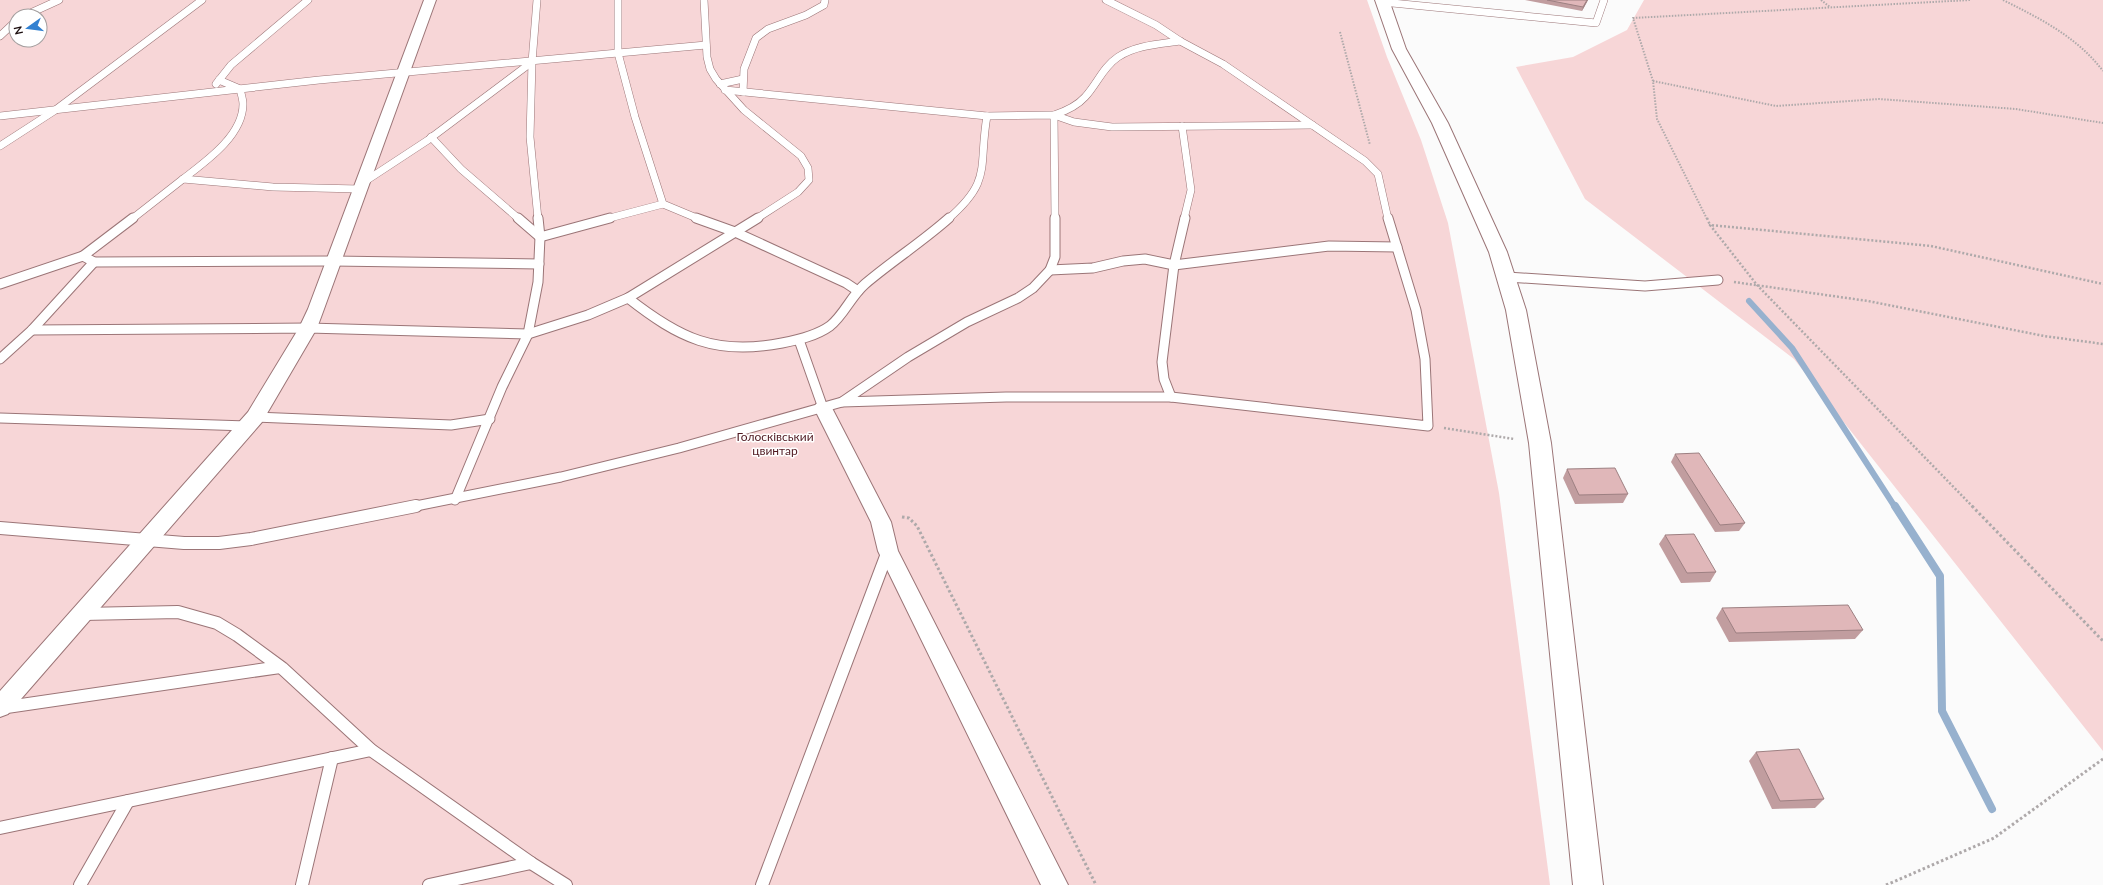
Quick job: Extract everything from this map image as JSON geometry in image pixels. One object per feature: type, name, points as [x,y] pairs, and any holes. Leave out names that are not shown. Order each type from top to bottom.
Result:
[{"type":"street","points":[[0,708],[251,421],[308,328],[430,0]]},
{"type":"street","points":[[1382,1],[1399,49],[1440,123],[1498,252],[1516,310],[1540,443],[1588,885]]},
{"type":"street","points":[[833,405],[881,522],[888,551],[1055,885]]},
{"type":"lane","points":[[42,8],[59,0]]},
{"type":"lane","points":[[0,146],[54,111],[202,0]]},
{"type":"lane","points":[[210,92],[231,65],[308,0]]},
{"type":"lane","points":[[455,500],[490,419],[502,387],[528,334],[539,264],[540,237],[530,137],[532,62],[537,0]]},
{"type":"lane","points":[[618,0],[618,53],[635,117],[663,204]]},
{"type":"lane","points":[[32,330],[308,328],[528,334],[588,315],[628,298],[798,192],[809,180],[809,175],[800,156],[744,110],[722,87],[710,69],[706,46],[704,0]]},
{"type":"lane","points":[[744,92],[743,79],[749,54],[760,35],[768,29],[816,10],[824,5],[825,0]]},
{"type":"lane","points":[[0,528],[184,543],[219,543],[251,539],[455,500],[561,477],[833,405],[1006,397],[1171,397],[1428,426],[1425,359],[1416,310],[1385,208],[1378,174],[1365,161],[1223,64],[1180,41],[1156,25],[1106,0]]},
{"type":"lane","points":[[1382,1],[1540,21],[1596,23],[1604,0]]},
{"type":"lane","points":[[0,36],[8,28]]},
{"type":"lane","points":[[722,87],[744,92],[987,116],[1054,115],[1068,111],[1077,106],[1085,98],[1108,66],[1120,56],[1151,45],[1180,41]]},
{"type":"lane","points":[[0,116],[240,89],[706,46]]},
{"type":"lane","points":[[183,179],[273,187],[360,187],[431,137],[532,62]]},
{"type":"lane","points":[[722,87],[743,79]]},
{"type":"lane","points":[[219,80],[240,89]]},
{"type":"lane","points":[[0,284],[83,256],[97,248],[222,148],[237,125],[243,105],[240,89]]},
{"type":"lane","points":[[1054,115],[1074,122],[1094,125],[1139,127],[1312,124]]},
{"type":"lane","points":[[833,405],[908,357],[967,322],[1018,298],[1033,288],[1050,270],[1055,257],[1053,183],[1054,115]]},
{"type":"lane","points":[[628,298],[655,321],[679,334],[702,343],[725,348],[746,348],[799,340],[819,332],[834,322],[858,291],[911,250],[968,200],[978,185],[982,168],[984,130],[987,116]]},
{"type":"lane","points":[[1171,397],[1164,380],[1162,362],[1174,265],[1191,190],[1182,126]]},
{"type":"lane","points":[[431,137],[461,169],[540,237]]},
{"type":"lane","points":[[540,237],[663,204],[688,216],[735,232],[846,283],[858,291]]},
{"type":"lane","points":[[1050,270],[1093,268],[1123,261],[1145,258],[1174,265],[1329,246],[1360,245],[1397,247]]},
{"type":"lane","points":[[83,256],[94,262],[333,261],[539,264]]},
{"type":"lane","points":[[0,358],[32,330],[94,262]]},
{"type":"lane","points":[[1507,277],[1645,286],[1718,280]]},
{"type":"lane","points":[[799,340],[833,405]]},
{"type":"lane","points":[[0,418],[451,425],[490,419]]},
{"type":"lane","points":[[762,885],[888,551]]},
{"type":"lane","points":[[81,614],[178,612],[217,623],[237,635],[280,666],[371,750],[531,863],[566,885]]},
{"type":"lane","points":[[0,708],[280,666]]},
{"type":"lane","points":[[0,828],[371,750]]},
{"type":"lane","points":[[302,885],[332,758]]},
{"type":"lane","points":[[80,885],[128,801]]},
{"type":"lane","points":[[429,885],[531,863]]},
{"type":"path","points":[[1821,0],[1830,8]]},
{"type":"path","points":[[1970,0],[1748,14],[1635,17],[1633,22],[1653,81],[1658,119],[1710,225],[1756,285],[2103,641]]},
{"type":"path","points":[[2003,0],[2067,34],[2093,58],[2103,71]]},
{"type":"path","points":[[1340,32],[1378,174]]},
{"type":"path","points":[[1653,81],[1776,106],[1879,99],[2016,109],[2103,123]]},
{"type":"path","points":[[1710,225],[1931,246],[2103,284]]},
{"type":"path","points":[[1718,280],[1925,312],[2048,338],[2103,344]]},
{"type":"path","points":[[1428,426],[1514,439]]},
{"type":"path","points":[[881,522],[902,517],[909,518],[917,526],[1096,885]]},
{"type":"path","points":[[1886,885],[1994,838],[2103,760]]},
{"type":"green space","name":"Голосківський цвинтар","points":[[0,0],[1367,0],[1387,57],[1421,140],[1448,223],[1499,493],[1550,885],[0,885]]},
{"type":"green space","points":[[1644,0],[2103,0],[2103,751],[1794,359],[1585,199],[1516,67],[1573,57],[1627,30]]},
{"type":"building","points":[[1547,0],[1587,0],[1583,7]]},
{"type":"building","points":[[1699,453],[1745,523],[1720,525],[1675,454]]},
{"type":"building","points":[[1615,468],[1628,494],[1579,495],[1567,469]]},
{"type":"building","points":[[1694,534],[1716,572],[1687,573],[1665,535]]},
{"type":"building","points":[[1848,605],[1863,630],[1736,633],[1722,608]]},
{"type":"building","points":[[1799,749],[1824,799],[1780,801],[1756,752]]},
{"type":"waterway","points":[[1749,301],[1792,348],[1895,507]]},
{"type":"waterway","points":[[1895,506],[1940,576],[1942,711],[1992,809]]}]
